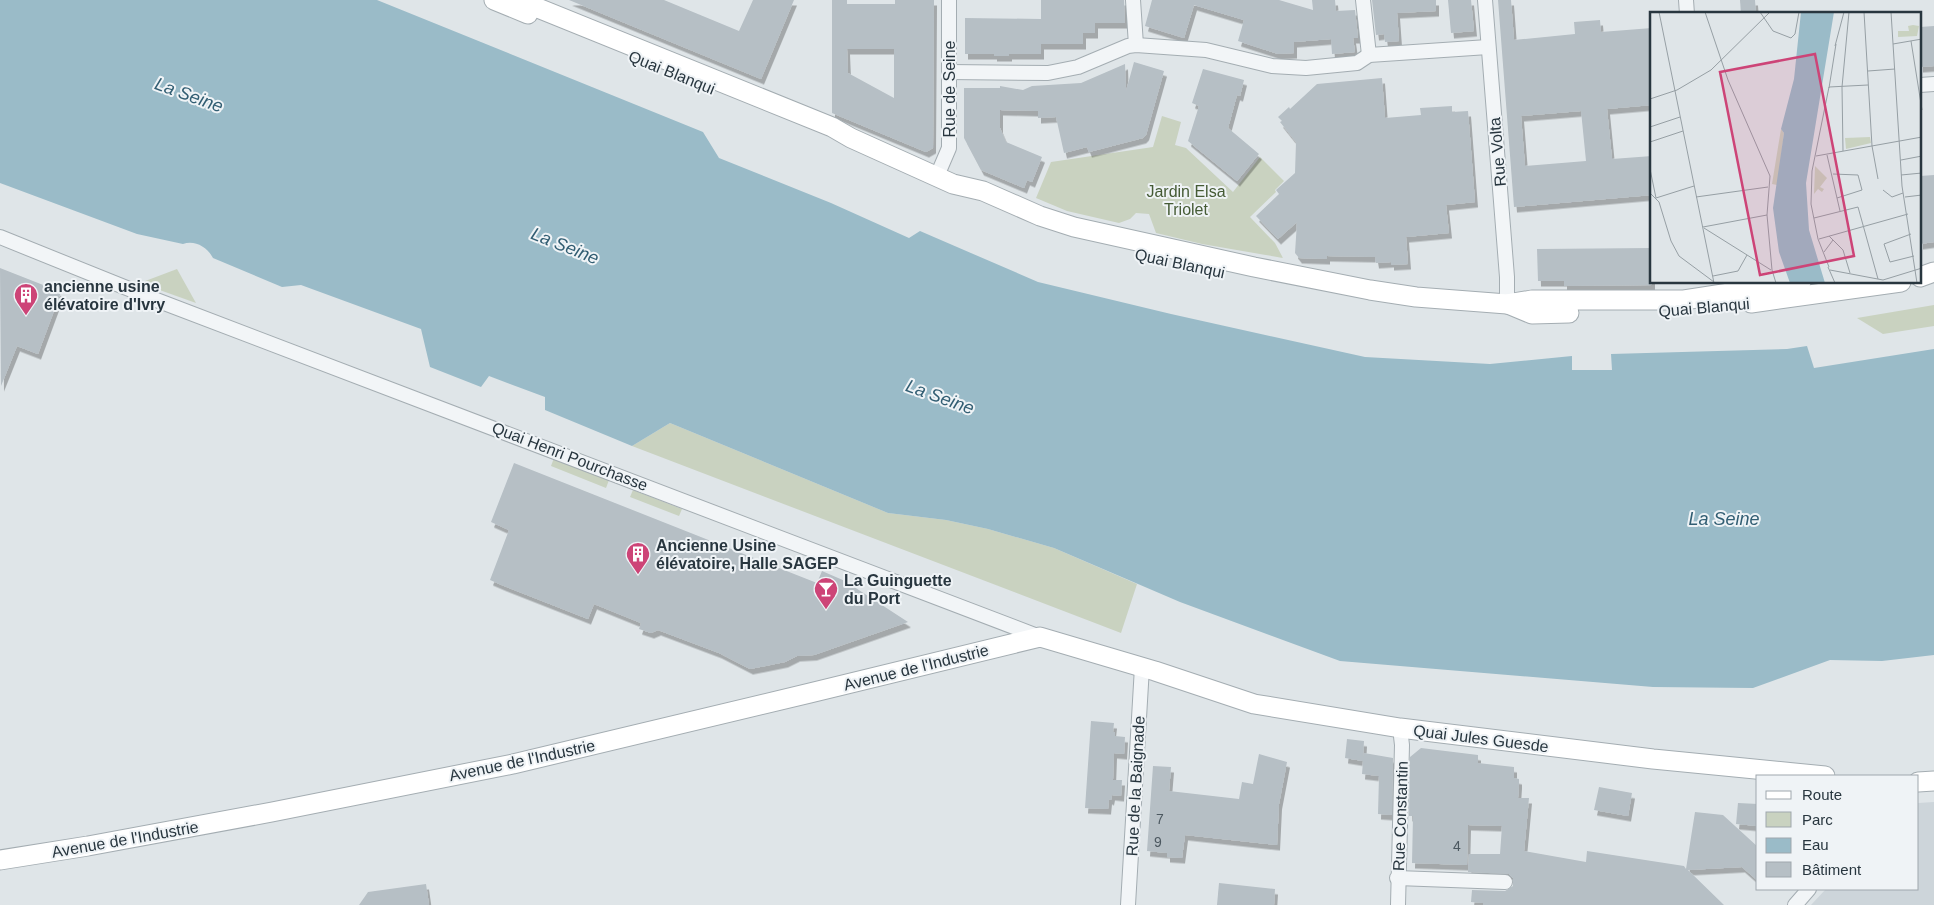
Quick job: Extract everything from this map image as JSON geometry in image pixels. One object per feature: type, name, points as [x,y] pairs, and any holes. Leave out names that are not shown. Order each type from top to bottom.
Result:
[{"type":"main road","name":"Quai Blanqui","points":[[494,0],[796,124],[837,139],[851,138]]},
{"type":"main road","name":"Quai Blanqui","points":[[518,0],[832,127],[851,138],[945,180],[974,200],[1073,239],[1378,304],[1398,304],[1416,297],[1507,304],[1532,300],[1684,300],[1710,290],[1778,284]]},
{"type":"main road","points":[[1922,276],[1934,272]]},
{"type":"main road","name":"Quai Blanqui","points":[[1507,304],[1532,314],[1711,309],[1887,284]]},
{"type":"main road","name":"Quai Henri Pourchasse","points":[[1040,636],[1142,667]]},
{"type":"main road","name":"Avenue de l'Industrie","points":[[0,860],[88,846],[272,812],[513,764],[1040,636]]},
{"type":"main road","name":"Quai Jules Guesde","points":[[1142,667],[1254,704],[1400,728],[1653,759],[1815,775]]},
{"type":"main road","points":[[1919,782],[1934,781]]},
{"type":"street","name":"Rue de Seine","points":[[945,180],[948,148],[949,0]]},
{"type":"street","points":[[1134,0],[1136,45]]},
{"type":"street","points":[[1363,0],[1369,55]]},
{"type":"street","name":"Rue Volta","points":[[1485,0],[1507,276],[1507,304]]},
{"type":"street","points":[[949,72],[1048,73],[1078,67],[1128,46],[1136,45],[1206,50],[1272,66],[1306,68],[1357,63],[1369,55],[1488,47]]},
{"type":"street","name":"Quai Henri Pourchasse","points":[[0,236],[159,301],[1040,636]]},
{"type":"street","name":"Rue de la Baignade","points":[[1128,905],[1142,667]]},
{"type":"street","name":"Rue Constantin","points":[[1398,905],[1402,745],[1400,728]]},
{"type":"street","points":[[1398,878],[1505,882]]},
{"type":"street","points":[[1794,905],[1808,890]]},
{"type":"shaded area","points":[[1934,802],[1934,905],[1811,905],[1825,890],[1919,890],[1919,803]]},
{"type":"green space","name":"Jardin Elsa Triolet","points":[[1162,116],[1181,122],[1175,145],[1186,148],[1233,192],[1260,157],[1284,181],[1275,190],[1276,192],[1250,217],[1275,243],[1283,258],[1202,244],[1156,233],[1149,214],[1136,213],[1130,219],[1119,223],[1067,211],[1036,198],[1051,162],[1153,147]]},
{"type":"green space","points":[[177,269],[196,303],[140,283]]},
{"type":"green space","points":[[1934,305],[1934,326],[1883,334],[1857,318]]},
{"type":"green space","points":[[670,423],[888,513],[946,520],[988,529],[1054,548],[1137,584],[1121,633],[632,446]]},
{"type":"green space","points":[[554,458],[609,480],[606,488],[551,466]]},
{"type":"green space","points":[[633,490],[682,509],[679,516],[630,497]]},
{"type":"water","name":"La Seine","points":[[0,0],[377,0],[703,132],[719,158],[831,203],[909,238],[920,231],[1038,282],[1365,357],[1490,364],[1572,356],[1572,370],[1612,370],[1611,354],[1787,349],[1807,346],[1814,368],[1934,349],[1934,655],[1882,661],[1830,660],[1753,688],[1653,687],[1340,661],[1180,602],[1054,548],[988,529],[946,520],[888,513],[670,423],[632,446],[545,410],[545,397],[489,376],[481,387],[430,367],[421,329],[301,285],[282,287],[213,258],[200,245],[192,243],[183,244],[137,234],[0,183]]},
{"type":"building","points":[[569,0],[664,0],[739,31],[753,0],[794,0],[761,79]]},
{"type":"building","points":[[832,0],[847,0],[847,4],[895,4],[895,0],[934,0],[933,148],[926,152],[832,113]],"holes":[[[847,49],[894,49],[894,98],[848,73]]]},
{"type":"building","points":[[1041,0],[1124,0],[1125,23],[1095,23],[1095,33],[1083,33],[1083,44],[1041,44],[1041,54],[994,56],[994,54],[965,54],[965,18],[1041,19]]},
{"type":"building","points":[[1152,0],[1279,0],[1313,10],[1312,0],[1335,0],[1336,11],[1355,10],[1358,38],[1353,38],[1355,52],[1332,54],[1331,39],[1294,42],[1294,53],[1278,54],[1238,41],[1244,20],[1194,5],[1184,38],[1145,26]]},
{"type":"building","points":[[1372,0],[1436,0],[1436,11],[1397,13],[1399,41],[1385,42],[1384,34],[1376,35]]},
{"type":"building","points":[[1448,0],[1471,0],[1474,31],[1451,33]]},
{"type":"building","points":[[1498,0],[1511,0],[1514,40],[1575,34],[1574,22],[1600,20],[1601,32],[1650,28],[1650,105],[1607,109],[1612,159],[1650,156],[1650,195],[1514,207]],"holes":[[[1581,111],[1586,161],[1525,166],[1521,116]]]},
{"type":"building","points":[[1740,0],[1755,0],[1756,12],[1741,12]]},
{"type":"building","points":[[1934,26],[1934,66],[1922,67],[1922,27]]},
{"type":"building","points":[[1134,62],[1164,71],[1146,135],[1143,138],[1089,152],[1087,147],[1064,153],[1056,117],[1038,118],[1038,111],[1000,110],[1000,128],[1006,142],[1042,157],[1032,182],[1027,180],[1024,188],[981,170],[964,138],[964,88],[1000,88],[1000,86],[1023,90],[1032,86],[1081,83],[1125,64],[1126,91]]},
{"type":"building","points":[[1203,69],[1244,80],[1240,96],[1237,95],[1228,128],[1259,154],[1237,181],[1188,141],[1199,106],[1192,103]]},
{"type":"building","points":[[1382,78],[1385,118],[1421,115],[1420,108],[1452,106],[1452,112],[1468,111],[1475,202],[1446,205],[1449,233],[1406,237],[1408,264],[1391,265],[1391,262],[1376,263],[1375,257],[1327,256],[1327,259],[1299,258],[1295,253],[1297,222],[1278,239],[1256,216],[1279,194],[1276,190],[1295,173],[1296,142],[1278,117],[1289,107],[1290,109],[1317,84]]},
{"type":"building","points":[[1934,175],[1934,242],[1922,244],[1922,176]]},
{"type":"building","points":[[1650,248],[1650,284],[1652,285],[1564,286],[1564,281],[1538,281],[1537,249]]},
{"type":"building","name":"ancienne usine élévatoire d'Ivry","points":[[0,268],[61,292],[38,354],[17,346],[1,386]]},
{"type":"building","name":"Ancienne Usine élévatoire, Halle SAGEP","points":[[514,463],[817,583],[822,571],[845,581],[908,622],[814,655],[797,656],[785,662],[750,669],[719,653],[658,630],[651,633],[639,629],[641,623],[594,604],[588,619],[504,586],[490,580],[509,530],[491,522]]},
{"type":"building","points":[[1091,721],[1114,723],[1113,732],[1115,732],[1115,736],[1125,737],[1124,754],[1114,753],[1113,780],[1122,780],[1121,796],[1112,795],[1111,800],[1109,799],[1108,809],[1085,808]]},
{"type":"building","points":[[1347,739],[1364,741],[1363,757],[1364,753],[1393,758],[1392,815],[1378,814],[1379,776],[1362,774],[1363,761],[1345,758]]},
{"type":"building","points":[[1421,748],[1478,755],[1478,763],[1514,767],[1514,778],[1519,779],[1518,798],[1529,798],[1524,851],[1586,862],[1587,851],[1684,866],[1686,869],[1695,812],[1723,815],[1756,845],[1756,879],[1742,867],[1688,870],[1724,905],[1483,905],[1483,903],[1471,902],[1472,890],[1505,891],[1513,886],[1513,878],[1509,874],[1468,872],[1469,854],[1500,854],[1502,826],[1468,825],[1467,865],[1412,863],[1413,816],[1409,816],[1410,757]]},
{"type":"building","points":[[1259,754],[1287,762],[1279,804],[1277,845],[1185,835],[1182,858],[1167,857],[1167,853],[1147,851],[1153,766],[1171,767],[1169,791],[1239,799],[1242,782],[1253,784]]},
{"type":"building","points":[[1599,787],[1632,793],[1628,816],[1594,810]]},
{"type":"building","points":[[1738,803],[1756,804],[1756,826],[1736,824]]},
{"type":"building","points":[[1219,883],[1275,889],[1274,905],[1217,905]]},
{"type":"building","points":[[426,884],[429,905],[359,905],[368,892]]},
{"type":"place","name":"ancienne usine élévatoire d'Ivry","points":[[26,316]]},
{"type":"place","name":"Ancienne Usine élévatoire, Halle SAGEP","points":[[638,575]]},
{"type":"place","name":"La Guinguette du Port","points":[[826,610]]}]
